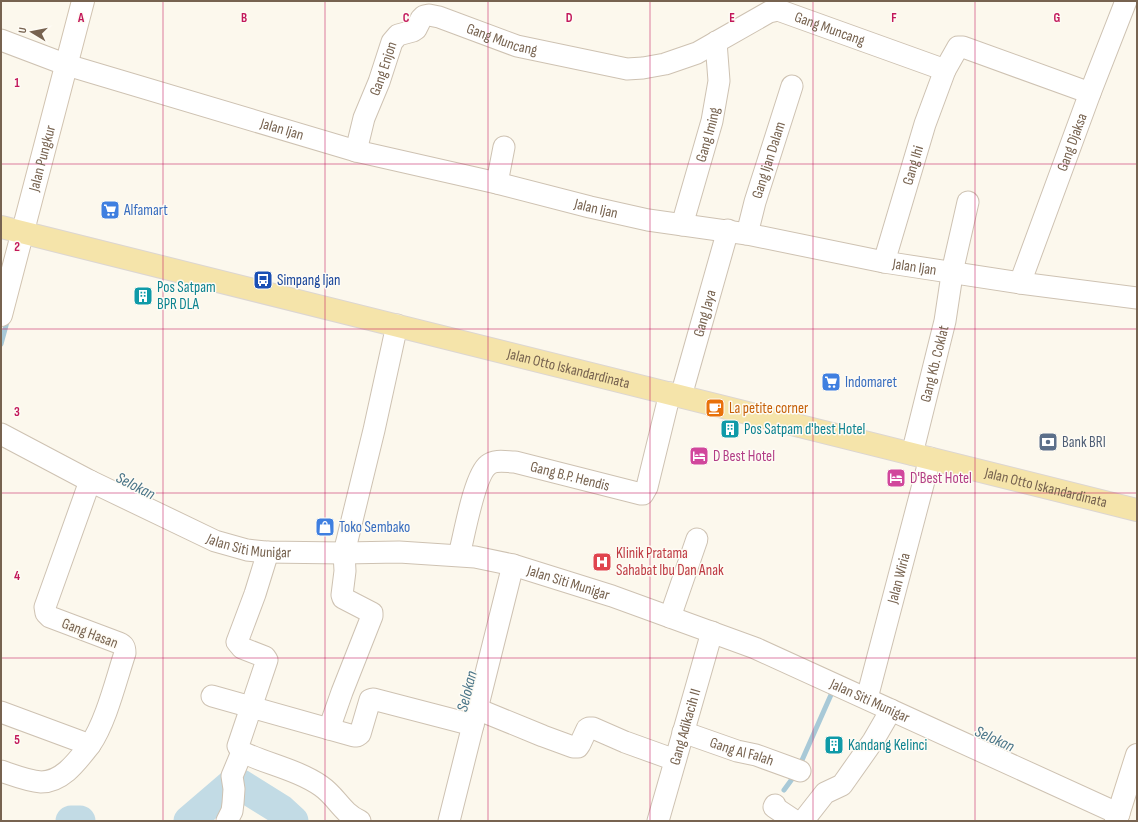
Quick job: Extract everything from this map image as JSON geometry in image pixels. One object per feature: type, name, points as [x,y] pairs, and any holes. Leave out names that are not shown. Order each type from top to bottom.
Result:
[{"type":"main road","name":"Jalan Pungkur","points":[[1,315],[83,1]]},
{"type":"main road","name":"Jalan Otto Iskandardinata","points":[[1,227],[1137,510]]},
{"type":"main road","points":[[1118,818],[1137,755]]},
{"type":"street","name":"Gang Djaksa","points":[[1020,283],[1090,93],[1126,1]]},
{"type":"street","name":"Gang Muncang","points":[[442,9],[517,46],[627,69],[665,64],[697,53],[769,12],[778,10],[945,70]]},
{"type":"street","name":"Gang Enjon","points":[[356,151],[364,118],[379,82],[392,42],[398,35],[416,29],[424,16],[442,9]]},
{"type":"street","name":"Jalan Ijan","points":[[1,40],[67,65],[356,151],[497,183],[590,207],[648,220],[737,232],[884,262],[1020,283],[1137,298]]},
{"type":"street","name":"Gang Iming","points":[[682,225],[712,121],[719,81],[716,42]]},
{"type":"street","points":[[945,70],[958,47],[963,46],[1090,93]]},
{"type":"street","name":"Gang Ihi","points":[[884,262],[925,124],[945,70]]},
{"type":"street","name":"Gang Ijan Dalam","points":[[737,232],[755,202],[792,86]]},
{"type":"street","points":[[497,183],[504,147]]},
{"type":"street","name":"Gang Kb. Coklat","points":[[921,456],[945,321],[952,272],[968,202]]},
{"type":"street","name":"Gang Jaya","points":[[675,395],[737,232]]},
{"type":"street","points":[[329,729],[372,616],[372,613],[343,598],[342,595],[345,571],[344,553],[374,430],[397,325]]},
{"type":"street","name":"Gang B.P. Hendis","points":[[459,555],[480,475],[488,465],[499,461],[515,462],[643,494],[647,487],[675,395]]},
{"type":"street","name":"Jalan Siti Munigar","points":[[1,434],[88,480],[215,542],[247,550],[265,552],[399,552],[475,557],[513,565],[612,596],[755,648],[867,696],[891,710],[1118,818]]},
{"type":"street","name":"Jalan Wiria","points":[[867,696],[921,456]]},
{"type":"street","name":"Gang Hasan","points":[[85,743],[96,737],[125,653],[125,647],[123,644],[50,617],[46,613],[45,607],[88,480]]},
{"type":"street","points":[[670,617],[697,540]]},
{"type":"street","points":[[227,821],[232,811],[232,776],[267,660],[265,657],[242,648],[237,642],[255,594],[265,552]]},
{"type":"street","points":[[449,821],[473,719],[513,565]]},
{"type":"street","name":"Gang Adikacih II","points":[[658,821],[712,632]]},
{"type":"street","points":[[212,696],[357,736],[360,734],[370,700],[373,699],[473,719],[543,736],[573,747],[578,747],[587,729],[593,728],[625,742],[675,760]]},
{"type":"street","points":[[802,821],[825,794],[842,785],[873,741],[891,710]]},
{"type":"street","points":[[1,712],[85,743],[76,762],[61,776],[50,780],[41,782],[1,771]]},
{"type":"street","name":"Gang Al Falah","points":[[683,732],[737,751],[756,755],[800,771]]},
{"type":"street","points":[[240,750],[314,782],[331,794],[344,812],[360,821]]},
{"type":"street","points":[[774,805],[774,807],[795,821]]},
{"type":"waterway","points":[[1,344],[8,318]]},
{"type":"waterway","name":"Selokan","points":[[799,767],[834,688]]},
{"type":"waterway","name":"Selokan","points":[[784,790],[795,775]]},
{"type":"waterway","points":[[189,821],[231,785],[236,783],[281,810],[293,821]]},
{"type":"waterway","points":[[71,821],[80,821]]},
{"type":"place","name":"Alfamart","points":[[110,210]]},
{"type":"place","name":"Simpang Ijan","points":[[263,280]]},
{"type":"place","name":"Pos Satpam BPR DLA","points":[[143,296]]},
{"type":"place","name":"Indomaret","points":[[831,382]]},
{"type":"place","name":"La petite corner","points":[[715,408]]},
{"type":"place","name":"Pos Satpam d'best Hotel","points":[[730,429]]},
{"type":"place","name":"Bank BRI","points":[[1048,442]]},
{"type":"place","name":"D Best Hotel","points":[[699,456]]},
{"type":"place","name":"D'Best Hotel","points":[[896,478]]},
{"type":"place","name":"Toko Sembako","points":[[325,527]]},
{"type":"place","name":"Klinik Pratama Sahabat Ibu Dan Anak","points":[[602,562]]},
{"type":"place","name":"Kandang Kelinci","points":[[834,745]]}]
